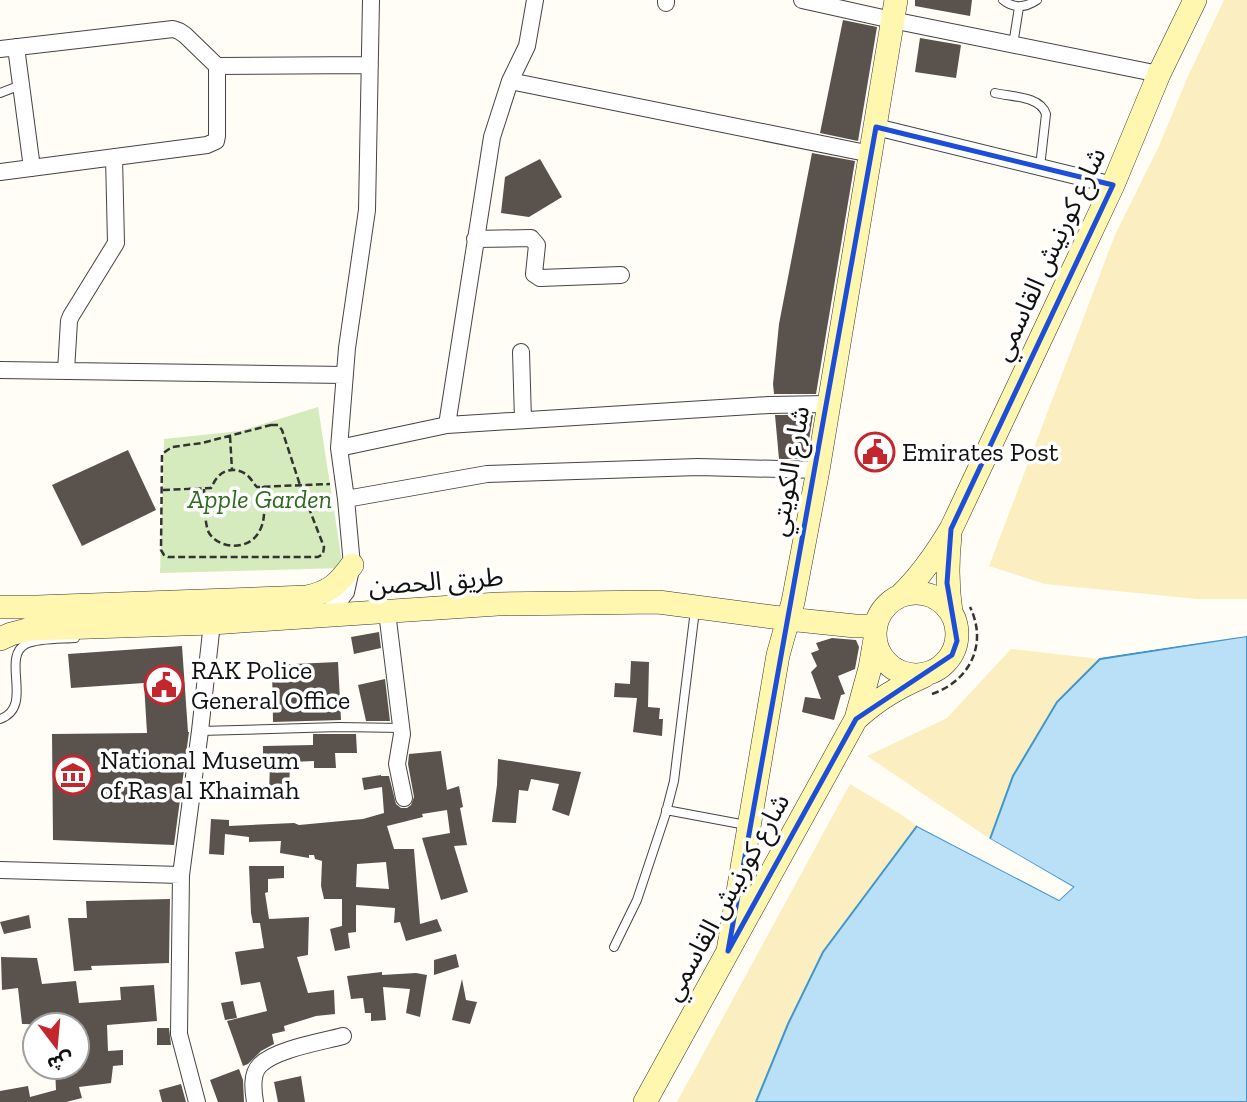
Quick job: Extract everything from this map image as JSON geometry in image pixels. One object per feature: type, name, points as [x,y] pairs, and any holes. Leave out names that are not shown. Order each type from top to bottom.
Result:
[{"type":"street","points":[[322,617],[346,592],[352,565],[339,448],[347,348],[367,210],[371,0]]},
{"type":"street","points":[[447,425],[492,137],[510,81],[527,46],[535,0]]},
{"type":"street","points":[[802,0],[894,10],[1013,45],[1159,74]]},
{"type":"street","name":"شارع كورنيش القاسمي","points":[[900,596],[917,580],[951,529],[1113,185],[1159,74],[1195,0]]},
{"type":"street","name":"شارع الكويتي","points":[[727,951],[778,655],[793,602],[830,404],[894,10]]},
{"type":"street","points":[[32,168],[21,85],[8,48],[173,29],[185,35],[217,66],[370,65]]},
{"type":"street","points":[[0,172],[207,145],[216,141],[217,66]]},
{"type":"street","points":[[510,81],[871,154]]},
{"type":"street","points":[[876,127],[1113,185]]},
{"type":"street","points":[[66,371],[69,321],[116,243],[114,157]]},
{"type":"street","points":[[475,239],[531,238],[537,246],[534,274],[540,278],[621,275]]},
{"type":"street","points":[[521,352],[523,420]]},
{"type":"street","points":[[0,370],[345,375]]},
{"type":"street","points":[[339,448],[447,425],[769,405],[830,404]]},
{"type":"street","points":[[345,491],[487,474],[685,467],[818,470]]},
{"type":"street","name":"شارع كورنيش القاسمي","points":[[951,529],[947,561],[951,612]]},
{"type":"street","name":"طريق الحصن","points":[[0,607],[307,597],[323,593],[339,582],[352,565]]},
{"type":"street","points":[[919,593],[937,599],[951,612],[957,626],[957,641],[952,655],[942,666],[929,673],[914,676],[900,672],[888,664],[879,653],[876,632],[881,613],[889,603],[900,596],[919,593]]},
{"type":"street","name":"طريق الحصن","points":[[0,639],[30,629],[95,633],[498,604],[659,602],[855,626],[876,632]]},
{"type":"street","points":[[387,612],[402,728],[397,764],[404,798]]},
{"type":"street","points":[[197,1102],[179,1034],[181,875],[212,623]]},
{"type":"street","name":"شارع كورنيش القاسمي","points":[[645,1102],[856,719],[870,668],[876,632]]},
{"type":"street","name":"شارع كورنيش القاسمي","points":[[856,719],[875,702],[897,688],[929,673]]},
{"type":"street","points":[[0,870],[181,875]]},
{"type":"street","points":[[256,1102],[254,1078],[259,1066],[278,1053],[343,1036]]},
{"type":"lane","points":[[1003,0],[1009,5],[1019,7],[1028,6],[1037,0]]},
{"type":"lane","points":[[1013,45],[1019,7]]},
{"type":"lane","points":[[0,93],[21,85]]},
{"type":"lane","points":[[995,93],[1035,101],[1043,107],[1046,114],[1040,167]]},
{"type":"lane","points":[[614,947],[637,900],[674,781],[695,607]]},
{"type":"lane","points":[[0,719],[9,715],[15,704],[15,662],[20,648],[27,643],[95,633]]},
{"type":"lane","points":[[200,731],[402,728]]},
{"type":"lane","points":[[666,810],[748,826]]},
{"type":"path","points":[[278,425],[300,485],[324,547],[323,554],[318,557],[180,557],[164,555],[161,550],[162,454],[167,449],[278,425]]},
{"type":"path","points":[[230,436],[232,470]]},
{"type":"path","points":[[162,490],[211,488],[220,475],[239,470],[250,477],[257,487],[300,485],[345,491]]},
{"type":"path","points":[[204,488],[210,535],[229,546],[238,546],[252,541],[260,531],[264,514],[262,486]]},
{"type":"highlighted area","points":[[876,127],[1113,185],[951,529],[947,583],[957,641],[952,655],[856,719],[728,951]]},
{"type":"green space","name":"Apple Garden","points":[[318,407],[343,568],[160,573],[164,439],[240,431]]},
{"type":"sand","points":[[1224,0],[1247,0],[1247,599],[1198,599],[1045,584],[989,566],[1115,235],[1159,146]]},
{"type":"sand","points":[[1011,649],[1100,659],[1057,702],[1013,776],[990,839],[867,756],[947,718]]},
{"type":"sand","points":[[850,784],[917,826],[823,952],[788,1024],[756,1102],[677,1102]]},
{"type":"water","points":[[1247,636],[1247,1102],[756,1102],[788,1024],[823,952],[917,826],[1059,900],[1073,887],[990,839],[1013,776],[1057,702],[1100,659]]},
{"type":"pier","points":[[1247,633],[1247,636],[1096,658],[1100,655]]},
{"type":"pier","points":[[917,822],[1058,896],[1067,888],[988,842],[987,837],[1073,887],[1059,900],[917,826]]},
{"type":"building","points":[[915,0],[972,0],[970,16],[915,6]]},
{"type":"building","points":[[843,20],[877,27],[858,141],[820,133]]},
{"type":"building","points":[[920,38],[961,45],[956,78],[915,72]]},
{"type":"building","points":[[812,153],[855,161],[816,394],[774,394],[779,324]]},
{"type":"building","points":[[540,159],[562,197],[529,217],[501,213],[505,177]]},
{"type":"building","points":[[775,415],[813,415],[806,459],[779,459]]},
{"type":"building","points":[[128,450],[156,510],[82,546],[52,485]]},
{"type":"building","points":[[379,632],[381,648],[354,654],[351,637]]},
{"type":"building","points":[[832,638],[856,640],[859,647],[855,669],[838,676],[845,694],[841,695],[834,720],[802,712],[805,697],[821,699],[811,672],[817,666],[811,653],[819,650],[816,643]]},
{"type":"building","points":[[182,646],[189,732],[174,845],[53,840],[52,734],[147,733],[144,683],[71,688],[68,654]]},
{"type":"building","points":[[631,661],[649,662],[648,707],[660,708],[659,719],[663,719],[662,736],[633,732],[637,698],[614,697],[615,683],[630,684]]},
{"type":"building","points":[[338,662],[341,720],[273,722],[272,665]]},
{"type":"building","points":[[385,679],[390,721],[366,721],[358,685]]},
{"type":"building","points":[[313,734],[356,734],[357,753],[335,753],[336,768],[314,768],[314,761],[290,762],[289,796],[269,795],[270,762],[263,762],[263,746],[313,745]]},
{"type":"building","points":[[441,751],[447,790],[459,786],[463,807],[460,808],[467,845],[454,846],[468,892],[441,900],[422,838],[450,833],[447,810],[422,814],[423,817],[387,826],[394,849],[414,849],[420,924],[437,919],[442,931],[406,941],[400,922],[394,923],[395,908],[356,905],[356,932],[348,933],[350,948],[335,951],[330,929],[342,926],[342,899],[324,899],[321,886],[322,861],[315,859],[314,855],[309,855],[309,858],[280,853],[281,841],[249,842],[249,837],[225,834],[224,855],[209,854],[211,819],[229,820],[229,826],[299,825],[363,819],[384,813],[382,787],[364,790],[362,778],[389,776],[396,804],[407,808],[414,797],[408,764],[409,754]],"holes":[[[386,862],[389,889],[356,887],[357,864]]]},
{"type":"building","points":[[498,759],[581,772],[569,816],[552,810],[559,784],[531,779],[528,791],[519,790],[516,823],[492,822]]},
{"type":"building","points":[[249,866],[284,866],[284,878],[268,879],[268,892],[265,893],[269,919],[309,917],[308,955],[297,957],[308,993],[334,990],[335,1014],[316,1016],[284,1026],[285,1031],[272,1034],[274,1044],[243,1066],[227,1021],[267,1011],[260,982],[241,985],[235,952],[264,948],[260,923],[253,923],[251,913]]},
{"type":"building","points":[[170,899],[169,963],[91,966],[92,970],[74,971],[68,918],[87,918],[86,901]]},
{"type":"building","points":[[29,915],[31,928],[4,934],[0,922]]},
{"type":"building","points":[[456,954],[459,967],[434,975],[434,960]]},
{"type":"building","points":[[1,957],[37,958],[42,984],[76,981],[79,1003],[121,1000],[120,987],[154,985],[157,1021],[107,1025],[108,1051],[123,1050],[123,1065],[113,1066],[111,1083],[79,1087],[82,1098],[66,1102],[0,1102],[0,1091],[28,1086],[30,1097],[56,1090],[56,1081],[91,1081],[91,1011],[21,1011],[21,1015],[18,988],[2,990]]},
{"type":"building","points":[[382,972],[382,975],[427,975],[420,1017],[406,1013],[410,989],[383,987],[386,1020],[371,1021],[371,1013],[365,1013],[363,998],[351,999],[347,976]]},
{"type":"building","points":[[462,979],[466,1000],[477,1002],[470,1024],[452,1020]]},
{"type":"building","points":[[233,1001],[237,1018],[225,1020],[221,1003]]},
{"type":"building","points":[[157,1028],[169,1028],[171,1045],[157,1045]]},
{"type":"building","points":[[239,1069],[243,1080],[244,1102],[218,1102],[210,1080]]},
{"type":"building","points":[[301,1076],[305,1102],[278,1102],[274,1082]]},
{"type":"building","points":[[181,1084],[186,1102],[162,1102],[159,1090]]},
{"type":"place","name":"Emirates Post","points":[[875,452]]},
{"type":"place","name":"RAK Police General Office","points":[[164,685]]},
{"type":"place","name":"National Museum of Ras al Khaimah","points":[[73,775]]}]
